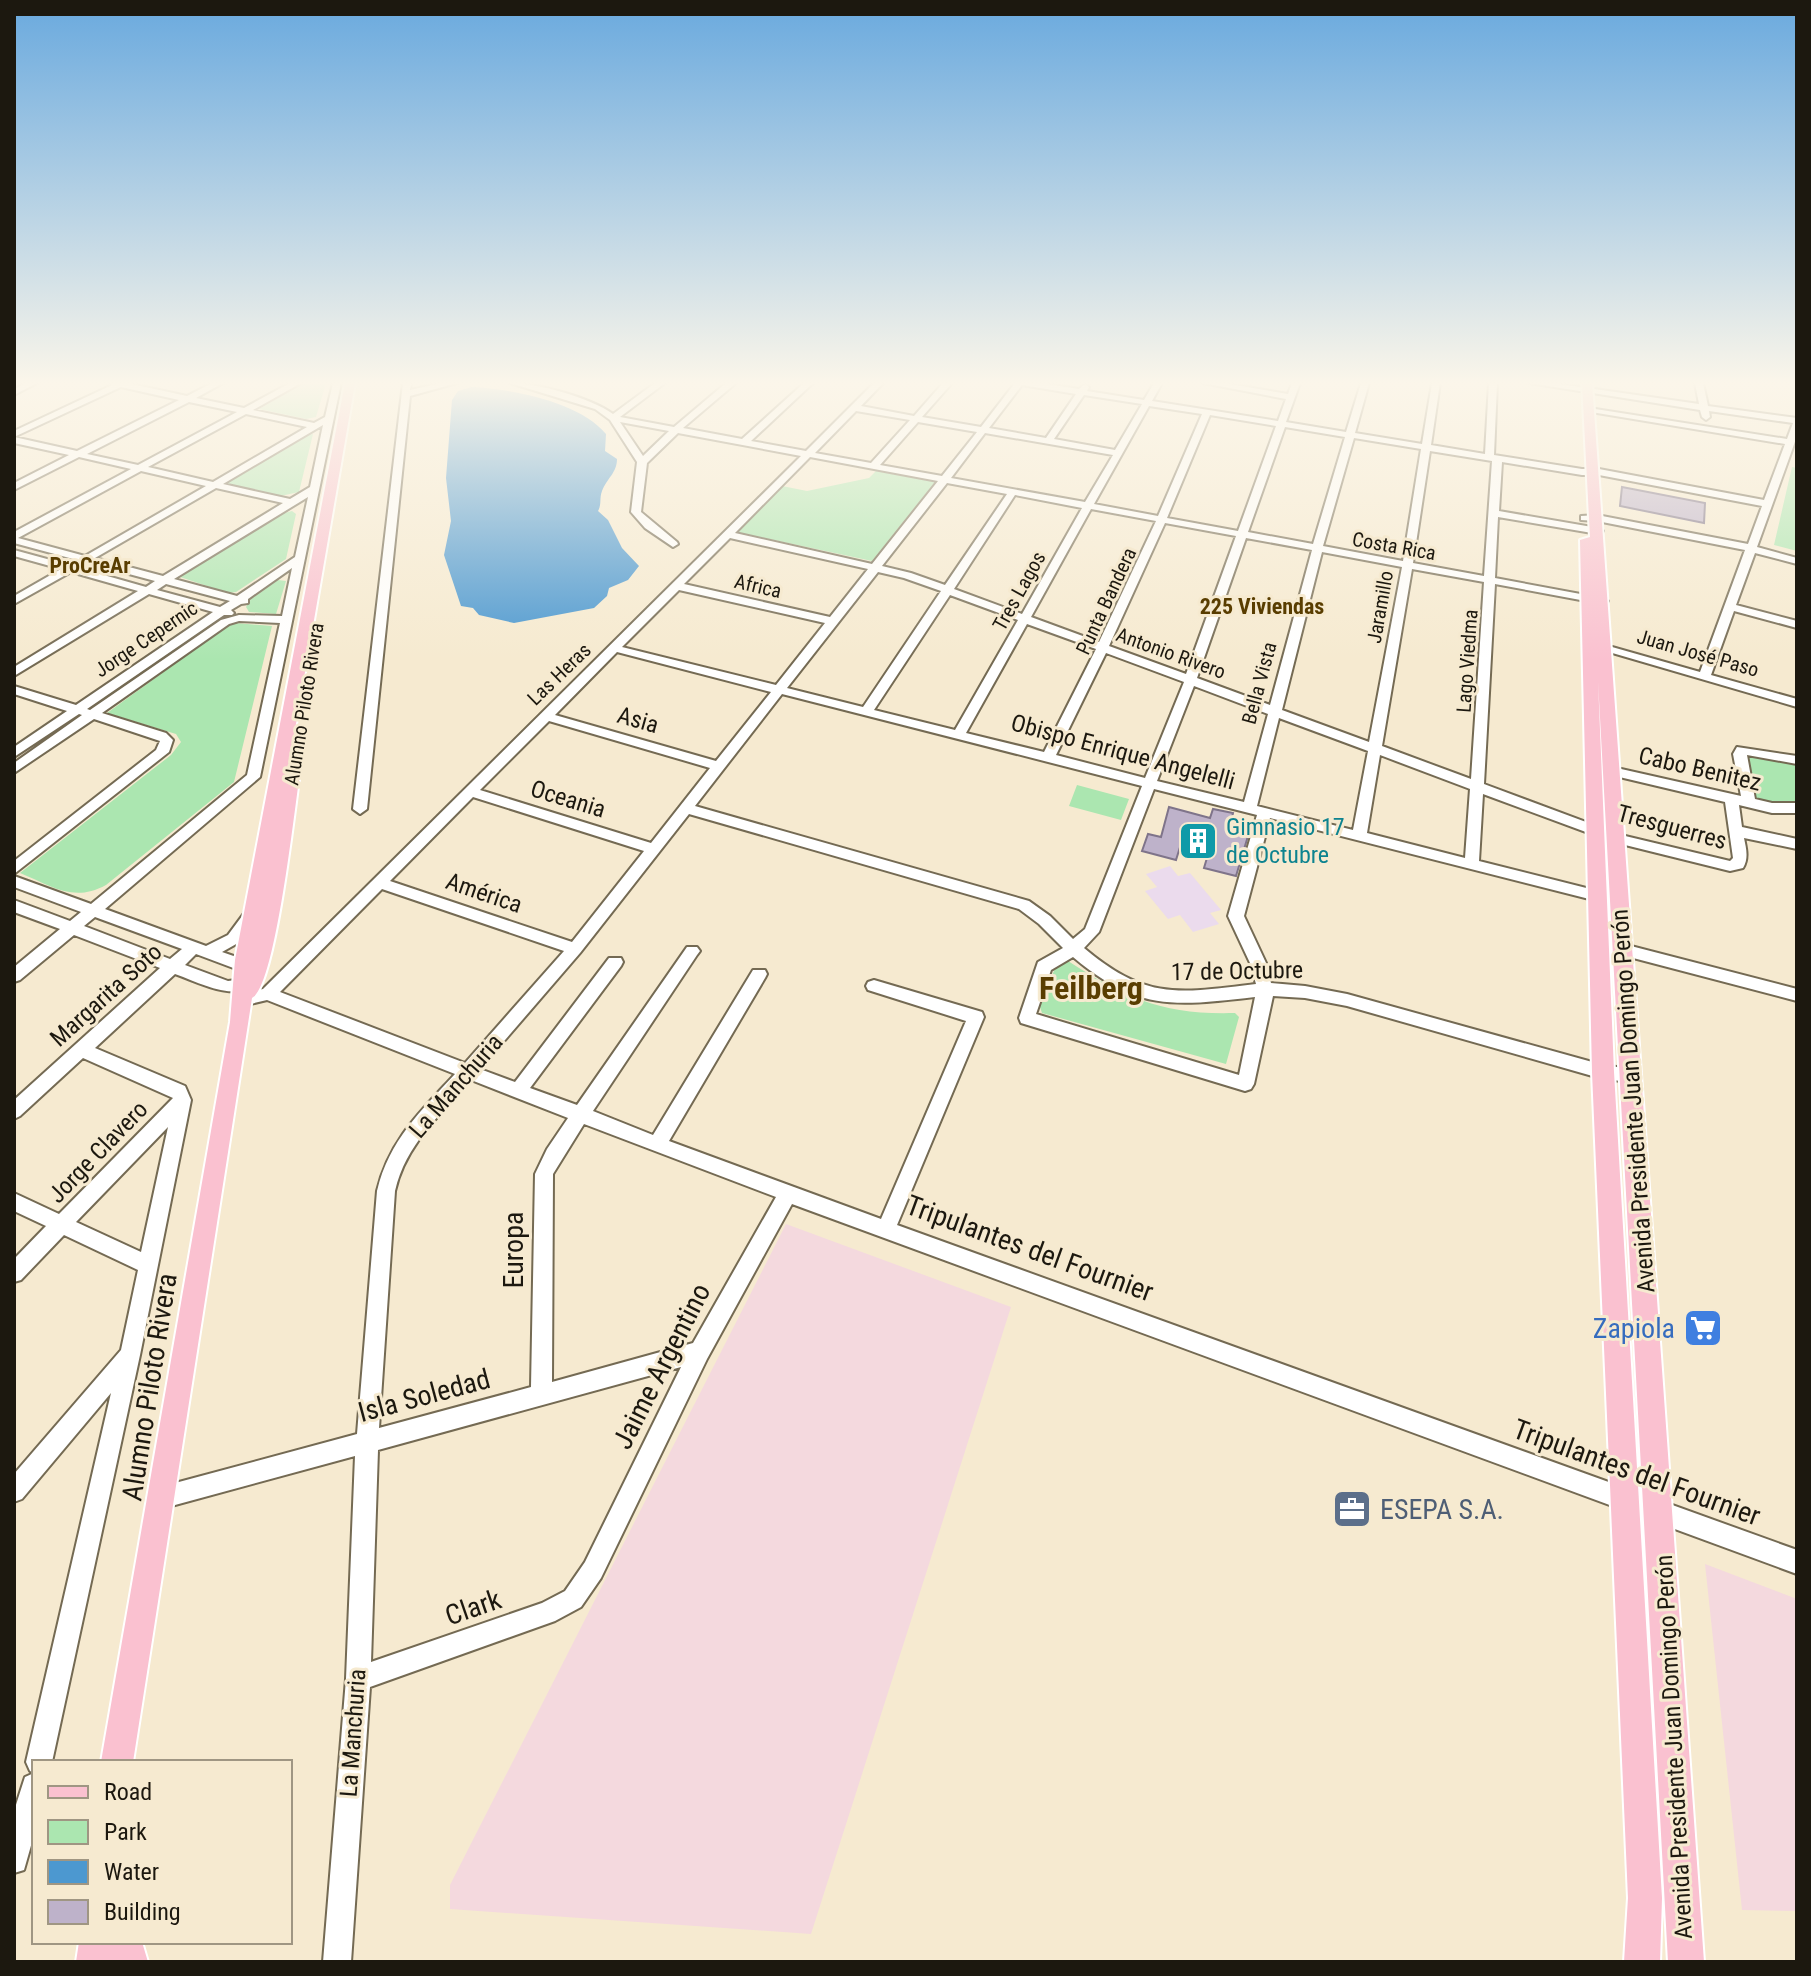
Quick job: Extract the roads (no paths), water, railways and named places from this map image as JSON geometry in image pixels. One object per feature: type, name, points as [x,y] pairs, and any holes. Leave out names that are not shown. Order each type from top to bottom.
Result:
[{"type":"main road","name":"Alumno Piloto Rivera","points":[[250,990],[254,911],[333,475]]},
{"type":"main road","name":"Alumno Piloto Rivera","points":[[117,1760],[341,475]]},
{"type":"main road","name":"Avenida Presidente Juan Domingo Perón","points":[[1587,475],[1603,769],[1618,839],[1686,1962]]},
{"type":"main road","name":"Avenida Presidente Juan Domingo Perón","points":[[1603,769],[1595,828],[1603,1072],[1645,1898],[1642,1962]]},
{"type":"street","points":[[14,487],[37,475]]},
{"type":"street","points":[[14,538],[127,475]]},
{"type":"street","points":[[171,475],[292,502],[311,510]]},
{"type":"street","points":[[14,601],[231,475]]},
{"type":"street","points":[[14,976],[253,777],[318,475]]},
{"type":"street","points":[[360,809],[397,475]]},
{"type":"street","points":[[640,475],[636,512],[673,544]]},
{"type":"street","name":"Las Heras","points":[[250,990],[377,882],[790,475]]},
{"type":"street","name":"Costa Rica","points":[[917,475],[1594,600]]},
{"type":"street","name":"La Manchuria","points":[[337,1962],[358,1679],[367,1441],[386,1191],[391,1169],[403,1145],[575,949],[946,475]]},
{"type":"street","name":"Tres Lagos","points":[[959,734],[1105,475]]},
{"type":"street","name":"Punta Bandera","points":[[1049,756],[1103,650],[1181,475]]},
{"type":"street","points":[[1073,949],[1091,932],[1190,681],[1262,475]]},
{"type":"street","name":"Bella Vista","points":[[1073,949],[1044,966],[1027,1018],[1245,1084],[1264,990],[1257,961],[1236,916],[1274,710],[1339,475]]},
{"type":"street","name":"Jaramillo","points":[[1359,837],[1422,475]]},
{"type":"street","name":"Lago Viedma","points":[[1472,865],[1494,513],[1493,475]]},
{"type":"street","points":[[1605,475],[1768,504]]},
{"type":"street","points":[[1705,675],[1778,475]]},
{"type":"street","points":[[14,672],[315,488]]},
{"type":"street","points":[[867,711],[1012,493]]},
{"type":"street","points":[[1494,513],[1750,548],[1797,561]]},
{"type":"street","name":"Antonio Rivero","points":[[729,535],[876,566],[946,589],[1103,650],[1595,828]]},
{"type":"street","points":[[14,538],[241,599]]},
{"type":"street","points":[[14,553],[149,589],[231,616],[287,620]]},
{"type":"street","name":"Jorge Cepernic","points":[[14,769],[231,616],[241,599],[300,558]]},
{"type":"street","name":"Africa","points":[[677,586],[831,621]]},
{"type":"street","points":[[1732,607],[1797,625]]},
{"type":"street","name":"Jorge Cepernic","points":[[14,753],[77,710],[231,616]]},
{"type":"street","name":"Juan José Paso","points":[[1597,646],[1797,703]]},
{"type":"street","name":"Obispo Enrique Angelelli","points":[[613,648],[1621,902]]},
{"type":"street","points":[[14,690],[167,740],[167,746],[14,869]]},
{"type":"street","name":"Asia","points":[[545,716],[719,766]]},
{"type":"street","points":[[1749,803],[1740,758],[1742,750],[1797,760]]},
{"type":"street","name":"Cabo Benitez","points":[[1603,769],[1749,803],[1797,808]]},
{"type":"street","name":"Oceania","points":[[469,791],[654,849]]},
{"type":"street","points":[[1731,799],[1736,831],[1797,844]]},
{"type":"street","name":"17 de Octubre","points":[[686,808],[1006,898],[1044,918],[1073,949],[1128,987],[1146,994],[1189,999],[1264,990],[1306,992],[1347,1000],[1603,1072],[1631,1075]]},
{"type":"street","name":"Tresguerres","points":[[1595,828],[1618,839],[1730,866],[1738,864],[1740,858],[1736,831]]},
{"type":"street","points":[[14,881],[201,949],[250,990]]},
{"type":"street","name":"América","points":[[377,882],[575,949]]},
{"type":"street","points":[[14,906],[227,987],[250,990]]},
{"type":"street","name":"Margarita Soto","points":[[14,1111],[173,966],[201,949],[233,939],[254,911]]},
{"type":"street","points":[[1600,944],[1797,995]]},
{"type":"street","name":"Europa","points":[[541,1394],[544,1174],[553,1155],[692,951]]},
{"type":"street","points":[[518,1091],[615,962]]},
{"type":"street","points":[[657,1145],[759,974]]},
{"type":"street","points":[[874,986],[976,1017],[887,1227]]},
{"type":"street","name":"Tripulantes del Fournier","points":[[250,990],[657,1145],[1797,1562]]},
{"type":"street","points":[[39,1760],[130,1355],[182,1100],[179,1091],[82,1050]]},
{"type":"street","name":"Jorge Clavero","points":[[14,1273],[182,1100]]},
{"type":"street","name":"Jaime Argentino","points":[[593,1570],[700,1352],[788,1193]]},
{"type":"street","points":[[14,1202],[149,1265]]},
{"type":"street","name":"Isla Soledad","points":[[164,1497],[700,1352]]},
{"type":"street","points":[[14,1491],[130,1355]]},
{"type":"street","name":"Clark","points":[[358,1679],[547,1613],[573,1599],[593,1570]]},
{"type":"street","points":[[14,1860],[32,1793]]},
{"type":"water","points":[[446,475],[612,475],[602,491],[598,511],[608,520],[622,548],[639,566],[628,580],[609,588],[607,596],[594,608],[514,623],[479,615],[473,608],[461,606],[444,555],[451,521]]},
{"type":"place","name":"Gimnasio 17 de Octubre","points":[[1198,841]]},
{"type":"place","name":"Zapiola","points":[[1703,1328]]},
{"type":"place","name":"ESEPA S.A.","points":[[1352,1509]]},
{"type":"district","name":"ProCreAr","points":[[90,565]]},
{"type":"district","name":"225 Viviendas","points":[[1262,606]]},
{"type":"district","name":"Feilberg","points":[[1091,988]]}]
